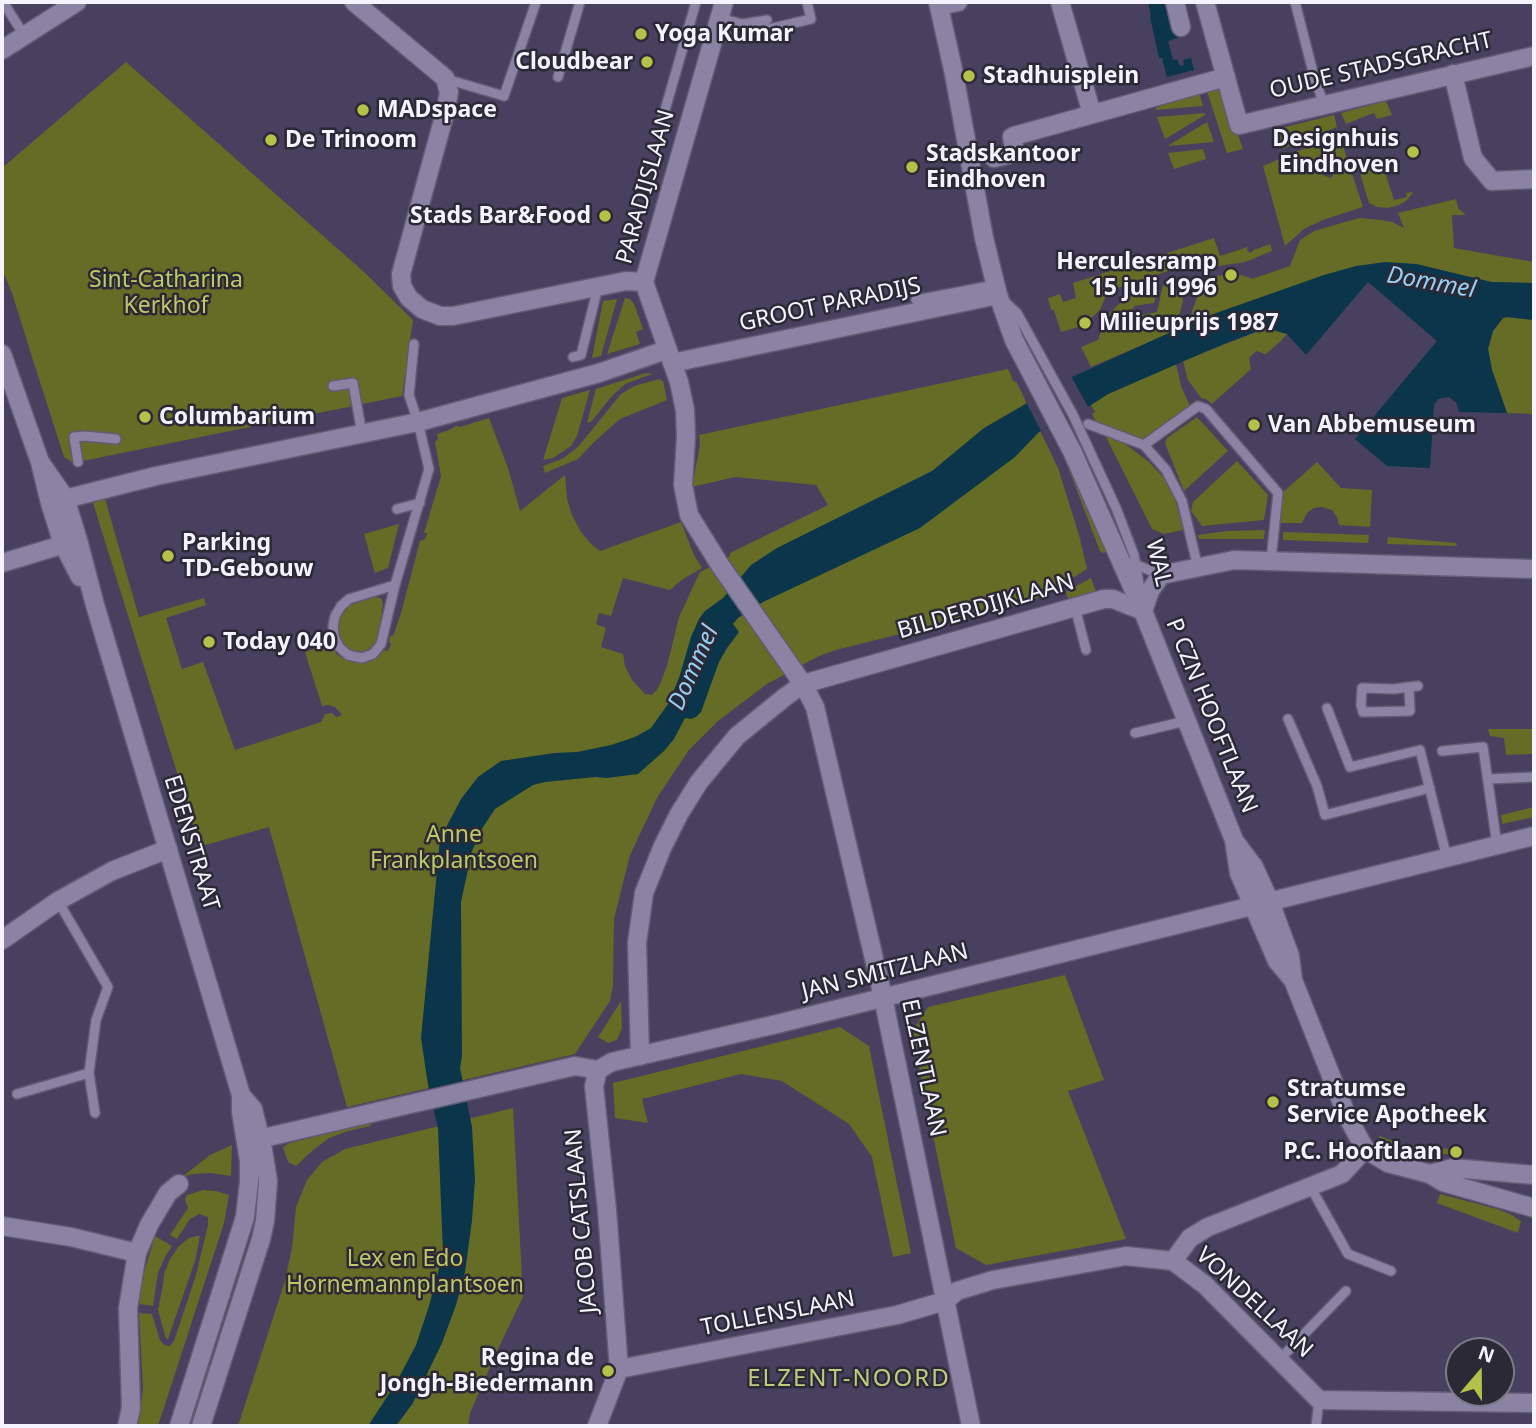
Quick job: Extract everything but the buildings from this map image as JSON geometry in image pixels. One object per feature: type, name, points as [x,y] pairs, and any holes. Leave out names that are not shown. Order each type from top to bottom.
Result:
[{"type":"street","points":[[2,50],[77,2]]},
{"type":"street","points":[[354,2],[445,78],[449,92],[401,274],[402,286],[409,298],[422,309],[440,316],[453,316],[626,281],[644,282]]},
{"type":"street","points":[[958,2],[938,4],[984,238],[997,290]]},
{"type":"street","points":[[1060,2],[1092,114]]},
{"type":"street","points":[[1175,2],[1181,27]]},
{"type":"street","points":[[994,158],[1014,153],[1012,137],[1226,77],[1205,2]]},
{"type":"street","name":"PARADIJSLAAN","points":[[719,18],[644,282],[685,410],[683,485],[689,515],[724,572],[803,684]]},
{"type":"street","name":"OUDE STADSGRACHT","points":[[1226,77],[1239,125],[1534,56]]},
{"type":"street","points":[[1453,74],[1473,158],[1492,181],[1534,179]]},
{"type":"street","name":"GROOT PARADIJS","points":[[57,501],[156,476],[418,422],[669,356],[997,290]]},
{"type":"street","name":"WAL","points":[[997,290],[1014,340],[1046,384],[1065,419],[1073,453],[1143,611]]},
{"type":"street","name":"EDENSTRAAT","points":[[2,336],[8,388],[57,501],[95,604],[241,1095],[253,1109],[254,1141],[245,1217],[178,1426]]},
{"type":"street","points":[[2,563],[70,542]]},
{"type":"street","points":[[1143,611],[1150,591],[1161,575],[1234,560],[1534,569]]},
{"type":"street","name":"BILDERDIJKLAAN","points":[[803,684],[1104,599],[1113,599],[1143,611]]},
{"type":"street","name":"P CZN HOOFTLAAN","points":[[1143,611],[1234,839],[1239,873],[1256,905],[1277,961],[1293,980],[1347,1116],[1365,1149]]},
{"type":"street","points":[[640,1056],[637,943],[645,893],[662,848],[699,782],[737,736],[803,684]]},
{"type":"street","name":"ELZENTLAAN","points":[[803,684],[815,706],[883,997],[971,1426]]},
{"type":"street","name":"JAN SMITZLAAN","points":[[254,1141],[575,1066],[598,1070],[612,1062],[778,1024],[1534,836]]},
{"type":"street","points":[[2,940],[58,901],[112,871],[167,849]]},
{"type":"street","name":"JACOB CATSLAAN","points":[[598,1070],[594,1086],[619,1369]]},
{"type":"street","name":"EDENSTRAAT","points":[[201,1426],[265,1221],[268,1181],[254,1141]]},
{"type":"street","points":[[1173,1261],[1191,1238],[1208,1227],[1342,1174],[1365,1149],[1388,1163],[1534,1208]]},
{"type":"street","points":[[1430,1174],[1453,1168],[1534,1175]]},
{"type":"street","points":[[127,1426],[131,1408],[128,1308],[137,1253],[159,1208],[179,1184]]},
{"type":"street","points":[[2,1226],[71,1237],[137,1253]]},
{"type":"street","name":"VONDELLAAN","points":[[945,1301],[957,1291],[993,1280],[1126,1256],[1173,1261],[1206,1285],[1319,1400]]},
{"type":"street","name":"TOLLENSLAAN","points":[[619,1369],[890,1317],[945,1301]]},
{"type":"street","points":[[597,1426],[619,1369]]},
{"type":"street","points":[[1319,1400],[1534,1403]]},
{"type":"lane","points":[[3,2],[24,35]]},
{"type":"lane","points":[[445,78],[505,96],[536,2]]},
{"type":"lane","points":[[558,77],[580,2]]},
{"type":"lane","points":[[663,117],[696,2]]},
{"type":"lane","points":[[719,18],[732,38],[810,19],[807,2]]},
{"type":"lane","points":[[1295,2],[1324,104]]},
{"type":"lane","points":[[719,18],[743,24],[766,20]]},
{"type":"lane","points":[[573,357],[581,355],[598,286]]},
{"type":"lane","points":[[916,300],[997,290]]},
{"type":"lane","points":[[395,585],[349,599],[341,606],[335,615],[334,636],[339,648],[348,655],[362,658],[373,653],[381,644],[395,585],[429,469],[409,395],[414,344]]},
{"type":"lane","points":[[333,386],[353,383],[362,433]]},
{"type":"lane","points":[[1144,446],[1198,406],[1206,409],[1278,493],[1271,560]]},
{"type":"lane","name":"WAL","points":[[1065,419],[1116,508],[1137,565],[1143,611]]},
{"type":"lane","points":[[1088,424],[1144,446],[1166,470],[1182,501],[1198,568]]},
{"type":"lane","points":[[78,462],[74,437],[116,439]]},
{"type":"lane","points":[[397,509],[420,503]]},
{"type":"lane","points":[[1137,565],[1161,575]]},
{"type":"lane","points":[[1071,608],[1086,650]]},
{"type":"lane","points":[[1414,686],[1410,711],[1363,712],[1362,688],[1394,689],[1414,686]]},
{"type":"lane","points":[[1327,708],[1350,767],[1420,750],[1447,858]]},
{"type":"lane","points":[[1288,719],[1317,786],[1325,815],[1430,788]]},
{"type":"lane","points":[[1135,733],[1185,721]]},
{"type":"lane","points":[[1442,751],[1483,747],[1497,845]]},
{"type":"lane","points":[[1488,779],[1534,777]]},
{"type":"lane","points":[[58,901],[108,986],[96,1020],[89,1073],[95,1113]]},
{"type":"lane","points":[[18,1094],[89,1073]]},
{"type":"lane","points":[[1310,1186],[1348,1254],[1391,1271]]},
{"type":"lane","points":[[1279,1360],[1346,1291]]},
{"type":"lane","points":[[1316,1426],[1319,1400]]},
{"type":"green space","name":"Sint-Catharina Kerkhof","points":[[126,62],[364,272],[413,320],[402,396],[73,463],[64,457],[2,269],[2,168]]},
{"type":"green space","points":[[1221,85],[1243,149],[1227,153],[1206,88]]},
{"type":"green space","points":[[1198,89],[1203,106],[1156,110],[1156,108]]},
{"type":"green space","points":[[1386,101],[1392,115],[1377,119],[1374,113],[1346,124],[1341,113]]},
{"type":"green space","points":[[1205,113],[1165,139],[1157,117]]},
{"type":"green space","points":[[1334,115],[1337,127],[1283,149],[1277,129]]},
{"type":"green space","points":[[1207,122],[1214,142],[1169,146],[1169,145]]},
{"type":"green space","points":[[1339,134],[1363,207],[1304,229],[1285,246],[1263,166]],"holes":[[[1320,156],[1337,163],[1335,169],[1338,173],[1331,178],[1314,172]]]},
{"type":"green space","points":[[1203,149],[1206,159],[1174,169],[1168,153]]},
{"type":"green space","points":[[1382,163],[1394,200],[1407,197],[1406,193],[1413,193],[1399,205],[1388,208],[1369,203],[1358,167]]},
{"type":"green space","points":[[1456,199],[1458,208],[1466,215],[1452,215],[1454,248],[1534,262],[1534,283],[1491,282],[1416,264],[1190,324],[1200,290],[1215,276],[1236,274],[1252,279],[1290,266],[1300,240],[1314,231],[1359,218],[1392,222],[1404,228],[1398,213]]},
{"type":"green space","points":[[1214,238],[1220,256],[1248,247],[1250,253],[1270,244],[1272,251],[1245,262],[1198,269],[1194,268],[1192,263],[1108,291],[1100,310],[1087,322],[1061,332],[1048,298],[1060,294],[1063,302],[1076,298],[1073,283]]},
{"type":"green space","points":[[1159,284],[1154,303],[1134,306],[1132,311],[1107,316],[1126,297]]},
{"type":"green space","points":[[1163,285],[1176,290],[1182,296],[1175,331],[1091,367],[1081,347],[1098,340],[1104,322],[1157,312]]},
{"type":"green space","points":[[625,298],[634,304],[643,329],[636,332],[640,344],[607,354]]},
{"type":"green space","points":[[617,299],[601,356],[592,358],[603,301]]},
{"type":"green space","points":[[1506,317],[1534,320],[1534,414],[1507,413],[1492,370],[1488,349],[1493,331]]},
{"type":"green space","points":[[1266,328],[1287,334],[1266,354],[1256,351],[1249,358],[1251,369],[1212,404],[1201,398],[1188,380],[1183,361]]},
{"type":"green space","points":[[1176,364],[1181,386],[1190,406],[1147,439],[1095,420],[1091,405],[1108,394]]},
{"type":"green space","name":"Anne Frankplantsoen","points":[[1008,369],[1058,468],[1087,569],[1028,602],[836,650],[819,656],[767,684],[718,721],[689,750],[658,796],[630,855],[614,919],[613,986],[610,1001],[575,1054],[347,1107],[269,827],[202,846],[185,801],[188,798],[186,791],[183,792],[93,503],[105,499],[139,617],[204,598],[206,605],[166,618],[182,669],[203,662],[235,750],[321,722],[325,714],[332,713],[336,717],[342,715],[335,707],[322,706],[305,652],[330,644],[337,655],[359,663],[388,651],[390,636],[393,636],[401,613],[420,541],[425,539],[427,533],[424,533],[441,476],[435,442],[438,439],[437,434],[489,418],[508,468],[520,511],[565,475],[567,499],[572,515],[581,532],[600,551],[681,522],[702,568],[670,590],[623,578],[611,616],[599,613],[596,624],[606,628],[601,647],[623,654],[632,680],[645,694],[651,695],[660,684],[679,617],[700,572],[730,556],[730,553],[828,505],[816,485],[735,477],[692,487],[700,445],[699,435]]},
{"type":"green space","points":[[646,373],[652,374],[625,384],[591,422],[587,423],[596,389]]},
{"type":"green space","points":[[659,379],[663,381],[667,400],[620,419],[578,459],[545,473],[543,466],[562,459],[578,447],[621,394],[634,386]]},
{"type":"green space","points":[[590,390],[577,436],[571,446],[553,458],[543,460],[562,398]]},
{"type":"green space","points":[[1197,417],[1228,451],[1184,491],[1165,443],[1167,438]]},
{"type":"green space","points":[[1104,433],[1148,461],[1166,480],[1176,502],[1183,530],[1164,534],[1152,529]]},
{"type":"green space","points":[[1072,459],[1108,551],[1103,553],[1066,462]]},
{"type":"green space","points":[[1237,461],[1268,495],[1264,520],[1202,526],[1191,511],[1193,502]]},
{"type":"green space","points":[[1317,462],[1341,488],[1372,490],[1370,527],[1339,525],[1332,510],[1322,507],[1307,513],[1302,523],[1280,523],[1282,493]]},
{"type":"green space","points":[[399,524],[388,568],[375,573],[364,534]]},
{"type":"green space","points":[[1265,530],[1264,539],[1199,539],[1198,535],[1227,531]]},
{"type":"green space","points":[[1283,532],[1369,535],[1368,543],[1283,540]]},
{"type":"green space","points":[[1388,537],[1456,543],[1457,546],[1387,544]]},
{"type":"green space","points":[[1091,578],[1097,595],[1069,602],[1066,592]]},
{"type":"green space","points":[[375,597],[381,598],[383,603],[378,642],[362,652],[350,650],[342,645],[338,636],[339,617],[350,605]]},
{"type":"green space","points":[[1488,729],[1534,729],[1534,754],[1506,755],[1504,738],[1490,736]]},
{"type":"green space","points":[[1534,807],[1534,817],[1502,824],[1501,815]]},
{"type":"green space","points":[[1065,975],[1104,1080],[1068,1091],[1126,1239],[986,1265],[956,1248],[912,1032],[928,1007]]},
{"type":"green space","points":[[621,1001],[622,1028],[617,1040],[608,1043],[598,1037]]},
{"type":"green space","points":[[840,1027],[869,1046],[911,1253],[893,1257],[872,1157],[849,1124],[782,1081],[741,1074],[642,1099],[648,1123],[615,1118],[613,1083]]},
{"type":"green space","name":"Lex en Edo Hornemannplantsoen","points":[[513,1108],[523,1297],[470,1413],[468,1426],[238,1426],[285,1281],[296,1207],[307,1180],[322,1162],[345,1149]]},
{"type":"green space","points":[[370,1122],[371,1126],[329,1138],[296,1166],[288,1162],[283,1147],[290,1143]]},
{"type":"green space","points":[[1380,1136],[1402,1145],[1451,1149],[1450,1154],[1428,1155],[1416,1152],[1392,1145],[1379,1138]]},
{"type":"green space","points":[[232,1145],[231,1176],[210,1173],[182,1177],[210,1155]]},
{"type":"green space","points":[[203,1190],[229,1195],[224,1223],[158,1426],[138,1426],[143,1388],[139,1313],[152,1314],[160,1340],[164,1345],[170,1346],[196,1275],[208,1217],[199,1214],[190,1219],[177,1239],[170,1235],[188,1208],[185,1199],[187,1195]]},
{"type":"green space","points":[[1440,1194],[1510,1214],[1521,1221],[1518,1233],[1437,1203]]},
{"type":"green space","points":[[155,1236],[172,1246],[158,1273],[153,1306],[139,1304],[143,1276]]},
{"type":"green space","points":[[200,1236],[195,1261],[166,1339],[158,1310],[164,1274],[179,1246],[189,1238]]},
{"type":"water","points":[[1148,2],[1168,2],[1178,38],[1168,41],[1173,60],[1177,59],[1180,66],[1184,65],[1183,60],[1191,58],[1194,70],[1167,77],[1162,58],[1159,58]]},
{"type":"water","name":"Dommel","points":[[1386,262],[1416,264],[1491,282],[1534,283],[1534,320],[1503,318],[1493,331],[1488,349],[1492,370],[1507,413],[1459,412],[1456,402],[1449,397],[1438,399],[1434,405],[1430,468],[1387,466],[1355,439],[1437,341],[1368,282],[1306,355],[1287,334],[1266,328],[1108,394],[1039,432],[1015,457],[920,528],[763,602],[738,618],[733,624],[739,632],[719,662],[701,712],[691,719],[685,718],[664,751],[638,774],[545,782],[533,785],[495,809],[481,830],[472,851],[461,902],[460,1068],[472,1127],[475,1180],[465,1272],[442,1343],[413,1403],[396,1426],[368,1426],[396,1383],[416,1345],[443,1254],[438,1128],[421,1038],[440,839],[461,799],[478,777],[501,761],[611,745],[651,728],[668,704],[699,619],[723,598],[751,565],[777,548],[932,471],[984,428],[1072,377],[1202,318],[1324,275],[1356,266]]},
{"type":"pier","points":[[1070,374],[1088,407],[1041,431],[1025,400]]},
{"type":"place","name":"Yoga Kumar","points":[[641,34]]},
{"type":"place","name":"Cloudbear","points":[[647,62]]},
{"type":"place","name":"Stadhuisplein","points":[[969,76]]},
{"type":"place","name":"MADspace","points":[[363,110]]},
{"type":"place","name":"De Trinoom","points":[[271,140]]},
{"type":"place","name":"Designhuis Eindhoven","points":[[1413,152]]},
{"type":"place","name":"Stadskantoor Eindhoven","points":[[912,167]]},
{"type":"place","name":"Stads Bar&Food","points":[[605,216]]},
{"type":"place","name":"Herculesramp 15 juli 1996","points":[[1231,275]]},
{"type":"place","name":"Milieuprijs 1987","points":[[1085,323]]},
{"type":"place","name":"Columbarium","points":[[145,417]]},
{"type":"place","name":"Van Abbemuseum","points":[[1254,425]]},
{"type":"place","name":"Parking TD-Gebouw","points":[[168,556]]},
{"type":"place","name":"Today 040","points":[[209,642]]},
{"type":"place","name":"Stratumse Service Apotheek","points":[[1273,1102]]},
{"type":"place","name":"P.C. Hooftlaan","points":[[1456,1152]]},
{"type":"place","name":"Regina de Jongh-Biedermann","points":[[608,1371]]},
{"type":"district","name":"ELZENT-NOORD","points":[[849,1379]]}]
